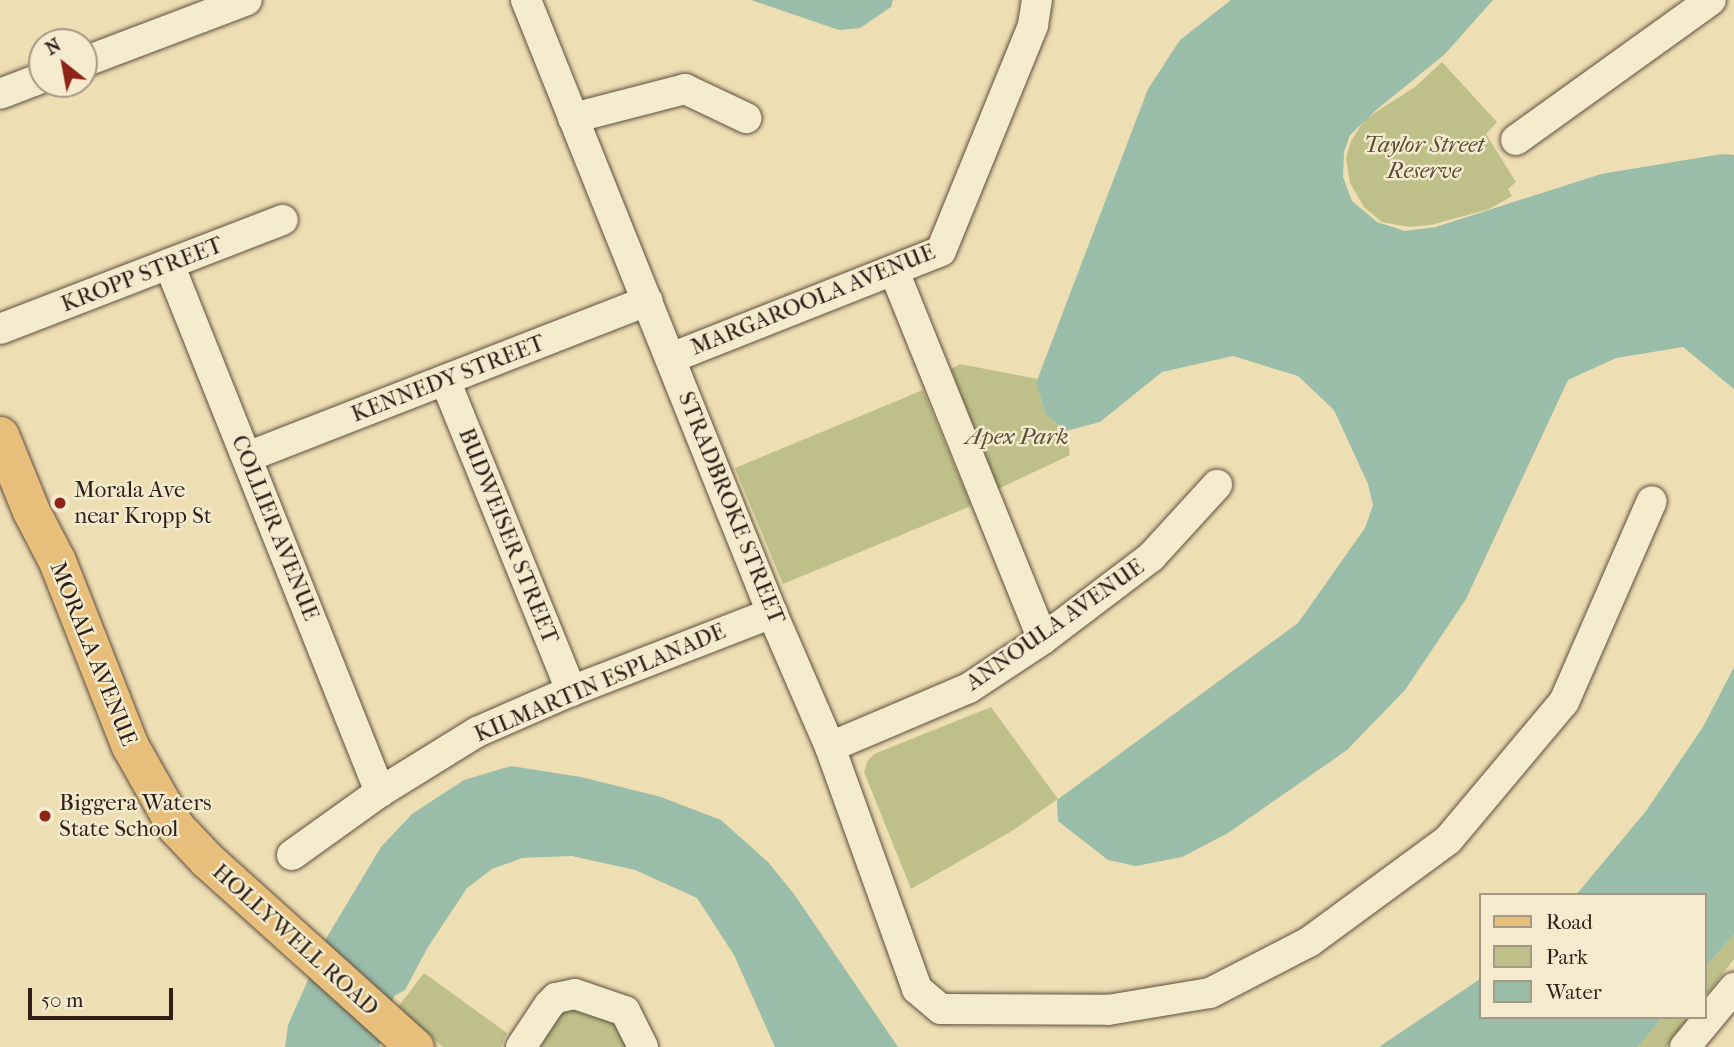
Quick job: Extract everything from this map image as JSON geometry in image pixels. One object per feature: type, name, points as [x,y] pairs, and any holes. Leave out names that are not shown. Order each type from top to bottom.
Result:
[{"type":"main road","name":"MORALA AVENUE","points":[[0,435],[31,510],[57,561],[111,702],[140,766],[175,826],[207,860]]},
{"type":"main road","name":"HOLLYWELL ROAD","points":[[207,860],[405,1039]]},
{"type":"street","points":[[98,57],[247,0]]},
{"type":"street","name":"STRADBROKE STREET","points":[[526,0],[772,613],[830,747],[917,989],[941,1009],[1108,1010],[1210,993],[1309,942],[1448,840],[1564,702],[1652,501]]},
{"type":"street","name":"MARGAROOLA AVENUE","points":[[671,358],[941,251],[1033,25],[1037,0]]},
{"type":"street","points":[[1516,140],[1711,0]]},
{"type":"street","points":[[0,94],[28,83]]},
{"type":"street","points":[[573,118],[685,89],[746,118]]},
{"type":"street","name":"KROPP STREET","points":[[0,329],[283,220]]},
{"type":"street","name":"COLLIER AVENUE","points":[[169,264],[380,792]]},
{"type":"street","points":[[894,271],[1043,639]]},
{"type":"street","name":"KENNEDY STREET","points":[[247,457],[648,301]]},
{"type":"street","name":"BUDWEISER STREET","points":[[444,380],[571,691]]},
{"type":"street","name":"ANNOULA AVENUE","points":[[830,747],[969,688],[1043,639],[1151,557],[1217,485]]},
{"type":"street","name":"KILMARTIN ESPLANADE","points":[[292,855],[380,792],[477,732],[571,691],[772,613]]},
{"type":"street","points":[[1685,1047],[1734,988]]},
{"type":"street","points":[[521,1047],[556,998],[575,994],[625,1011],[643,1047]]},
{"type":"green space","name":"Taylor Street Reserve","points":[[1442,62],[1497,122],[1486,134],[1516,182],[1508,189],[1512,196],[1489,209],[1431,225],[1409,227],[1382,222],[1364,207],[1350,183],[1346,158],[1351,141],[1365,119],[1415,87]]},
{"type":"green space","name":"Apex Park","points":[[960,364],[1038,379],[1036,383],[1046,415],[1066,431],[1070,455],[998,489],[951,369]]},
{"type":"green space","points":[[923,390],[971,506],[783,584],[735,468]]},
{"type":"green space","points":[[991,707],[1058,799],[1012,831],[911,889],[864,772],[867,762],[874,754]]},
{"type":"green space","points":[[1734,934],[1734,959],[1706,995],[1706,967]]},
{"type":"green space","points":[[424,973],[507,1033],[501,1047],[443,1047],[398,1007]]},
{"type":"green space","points":[[567,1007],[612,1018],[629,1047],[541,1047],[554,1020]]},
{"type":"green space","points":[[1661,1019],[1687,1019],[1666,1047],[1638,1047]]},
{"type":"water","points":[[751,0],[893,0],[891,7],[860,28],[839,30]]},
{"type":"water","points":[[1231,0],[1493,0],[1445,54],[1350,135],[1344,152],[1343,177],[1352,201],[1377,222],[1405,231],[1436,227],[1601,174],[1722,154],[1734,155],[1734,389],[1683,347],[1616,358],[1568,380],[1466,599],[1405,690],[1347,750],[1228,833],[1182,857],[1136,866],[1108,860],[1058,821],[1057,800],[1298,623],[1365,528],[1373,505],[1368,484],[1334,410],[1298,376],[1233,356],[1162,372],[1100,422],[1066,431],[1046,415],[1036,383],[1148,89],[1180,40]]},
{"type":"water","points":[[1734,667],[1734,934],[1706,967],[1706,893],[1578,893],[1646,811],[1703,727]]},
{"type":"water","points":[[511,766],[581,777],[661,797],[721,820],[768,862],[794,894],[898,1047],[775,1047],[734,955],[697,898],[635,870],[572,856],[522,858],[492,869],[467,888],[428,947],[405,990],[394,996],[379,1047],[285,1047],[288,1025],[327,937],[381,847],[412,814],[464,780]]},
{"type":"water","points":[[1478,980],[1478,1019],[1661,1019],[1638,1047],[1379,1047]]},
{"type":"place","name":"Morala Ave near Kropp St","points":[[60,503]]},
{"type":"place","name":"Biggera Waters State School","points":[[45,816]]}]
